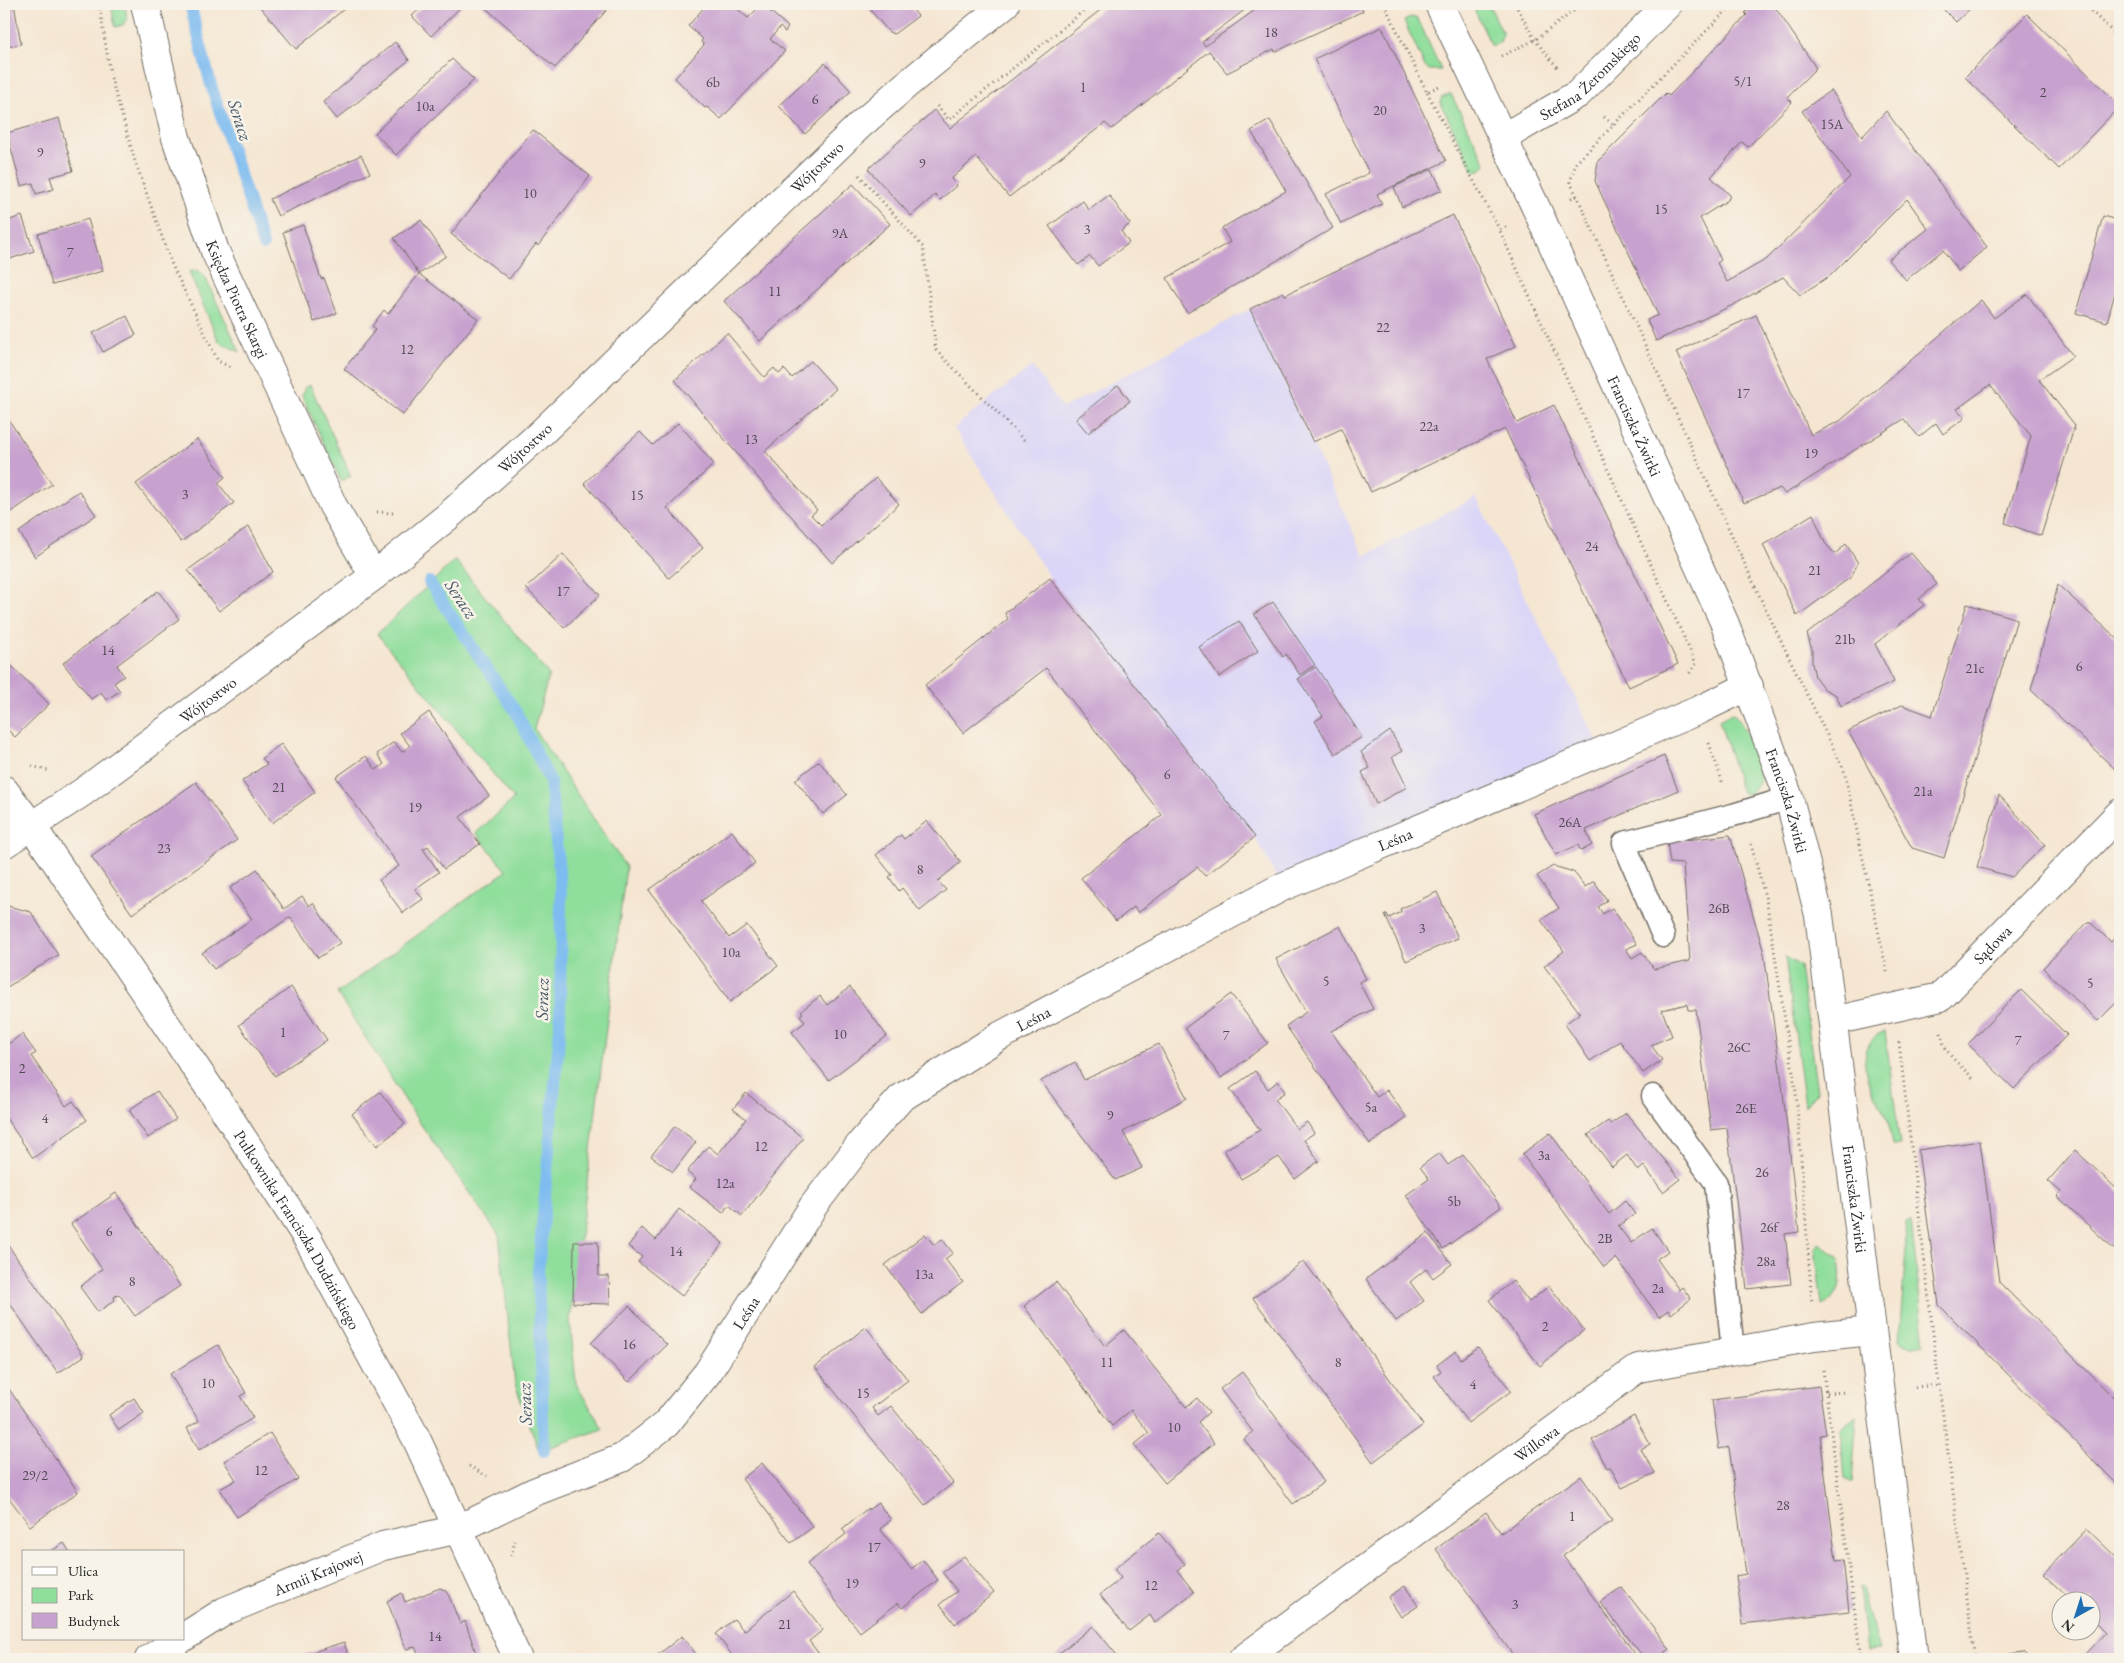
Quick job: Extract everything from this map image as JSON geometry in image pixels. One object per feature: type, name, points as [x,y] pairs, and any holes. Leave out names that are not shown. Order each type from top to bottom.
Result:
[{"type":"street","name":"Księdza Piotra Skargi","points":[[145,4],[176,138],[216,251],[333,506],[374,576]]},
{"type":"street","name":"Wójtostwo","points":[[4,844],[83,792],[374,576],[448,517],[540,434],[836,148],[906,85],[1005,4]]},
{"type":"street","name":"Franciszka Żwirki","points":[[1439,4],[1504,137],[1725,624],[1789,798],[1819,915],[1914,1659]]},
{"type":"street","name":"Stefana Żeromskiego","points":[[1504,137],[1578,94],[1668,4]]},
{"type":"street","name":"Leśna","points":[[458,1529],[534,1492],[622,1458],[666,1424],[708,1372],[814,1205],[862,1142],[901,1098],[1000,1036],[1282,887],[1699,710],[1748,686]]},
{"type":"street","name":"Pułkownika Franciszka Dudzińskiego","points":[[4,790],[31,825],[225,1111],[309,1242],[416,1438],[518,1659]]},
{"type":"street","name":"Sądowa","points":[[1833,1021],[1941,997],[2120,813]]},
{"type":"street","name":"Willowa","points":[[1244,1659],[1638,1368],[1814,1338],[1872,1331]]},
{"type":"street","name":"Armii Krajowej","points":[[185,1636],[225,1611],[383,1546],[458,1529]]},
{"type":"street","points":[[149,1659],[178,1640]]},
{"type":"lane","points":[[1663,936],[1624,843],[1789,798]]},
{"type":"lane","points":[[1653,1096],[1716,1183],[1733,1352]]},
{"type":"path","points":[[1515,4],[1536,40]]},
{"type":"path","points":[[1514,49],[1536,40],[1583,4]]},
{"type":"path","points":[[1577,196],[1570,182],[1576,163],[1733,4]]},
{"type":"path","points":[[2084,4],[2120,39]]},
{"type":"path","points":[[1427,92],[1500,229]]},
{"type":"path","points":[[836,148],[923,247],[936,350],[1025,441]]},
{"type":"path","points":[[333,506],[362,489],[376,512],[395,514]]},
{"type":"path","points":[[4,747],[13,758]]},
{"type":"path","points":[[25,765],[58,772]]},
{"type":"path","points":[[1814,1338],[1826,1384],[1862,1659]]},
{"type":"shaded area","points":[[1250,309],[1364,556],[1476,497],[1602,751],[1282,887],[1255,837],[1050,578],[954,428],[1032,366],[1063,408]]},
{"type":"green space","points":[[111,4],[125,4],[127,19],[123,25],[115,27]]},
{"type":"green space","points":[[1474,4],[1489,4],[1503,34],[1500,42],[1492,47],[1473,7]]},
{"type":"green space","points":[[1412,17],[1418,19],[1441,70],[1429,70],[1424,65],[1404,21]]},
{"type":"green space","points":[[1451,94],[1486,164],[1482,169],[1474,172],[1440,102],[1442,97]]},
{"type":"green space","points":[[197,270],[205,277],[240,352],[219,342],[189,272]]},
{"type":"green space","points":[[310,385],[351,476],[341,481],[302,396],[305,387]]},
{"type":"green space","points":[[455,560],[549,675],[534,729],[626,867],[570,1320],[576,1384],[603,1429],[539,1451],[515,1384],[499,1235],[417,1119],[337,993],[506,871],[476,833],[514,799],[377,634]]},
{"type":"green space","points":[[1732,713],[1738,718],[1747,734],[1761,780],[1748,795],[1742,793],[1719,720]]},
{"type":"green space","points":[[1785,957],[1800,966],[1817,1092],[1805,1106]]},
{"type":"green space","points":[[1885,1031],[1900,1145],[1893,1145],[1890,1128],[1883,1108],[1872,1091],[1866,1074],[1865,1056],[1867,1048],[1877,1035]]},
{"type":"green space","points":[[1911,1222],[1925,1344],[1911,1346],[1905,1345],[1899,1340],[1906,1250],[1905,1223]]},
{"type":"green space","points":[[1819,1243],[1839,1257],[1840,1272],[1838,1291],[1829,1301],[1822,1305],[1815,1248]]},
{"type":"green space","points":[[1857,1415],[1852,1482],[1845,1478],[1840,1429]]},
{"type":"green space","points":[[1862,1587],[1880,1649],[1866,1650],[1859,1588]]},
{"type":"building","points":[[4,4],[14,4],[21,44],[4,47]]},
{"type":"building","points":[[264,4],[350,4],[296,49],[260,7]]},
{"type":"building","points":[[425,4],[464,4],[431,36],[412,16]]},
{"type":"building","points":[[481,4],[612,4],[555,68]]},
{"type":"building","points":[[707,4],[714,6],[727,4],[731,8],[733,5],[748,18],[762,4],[788,27],[785,32],[780,27],[770,39],[785,51],[721,119],[707,107],[705,108],[675,78],[704,45],[701,41],[703,39],[688,26]]},
{"type":"building","points":[[865,4],[908,4],[918,16],[894,34],[889,32]]},
{"type":"building","points":[[1108,4],[1248,4],[1250,6],[1202,42],[1205,46],[1255,10],[1252,4],[1360,4],[1363,11],[1275,52],[1274,49],[1227,73],[1209,51],[1112,129],[1105,123],[1009,197],[976,157],[951,179],[957,185],[940,200],[935,195],[911,216],[868,169],[934,110],[950,128]]},
{"type":"building","points":[[1754,4],[1773,4],[1816,68],[1787,97],[1792,102],[1748,147],[1742,142],[1711,177],[1730,195],[1728,200],[1700,218],[1721,260],[1717,263],[1727,282],[1767,259],[1850,177],[1802,111],[1831,90],[1862,137],[1886,111],[1987,247],[1958,271],[1943,250],[1906,280],[1888,260],[1928,229],[1907,199],[1831,275],[1800,295],[1783,277],[1737,303],[1656,341],[1647,320],[1658,315],[1595,181],[1598,161],[1666,93],[1669,96],[1747,15],[1745,13]]},
{"type":"building","points":[[1938,4],[1975,4],[1956,22]]},
{"type":"building","points":[[2027,14],[2120,106],[2059,169],[1965,77]]},
{"type":"building","points":[[1382,27],[1446,161],[1377,194],[1382,204],[1341,224],[1326,194],[1369,173],[1314,59]]},
{"type":"building","points":[[395,42],[409,60],[337,119],[323,102]]},
{"type":"building","points":[[452,59],[474,80],[396,155],[375,133]]},
{"type":"building","points":[[825,63],[851,91],[805,134],[779,106]]},
{"type":"building","points":[[59,118],[73,171],[50,177],[54,189],[36,194],[33,183],[21,186],[7,133]]},
{"type":"building","points":[[1270,120],[1333,228],[1187,313],[1167,278],[1230,242],[1222,228],[1286,191],[1251,131]]},
{"type":"building","points":[[533,130],[590,176],[538,246],[536,244],[509,279],[451,234]]},
{"type":"building","points":[[361,155],[370,173],[278,216],[270,199]]},
{"type":"building","points":[[1432,169],[1442,190],[1402,207],[1394,187]]},
{"type":"building","points":[[853,184],[890,224],[760,341],[724,301]]},
{"type":"building","points":[[1109,195],[1130,224],[1121,231],[1129,243],[1098,266],[1090,256],[1078,265],[1049,226],[1083,201],[1089,210]]},
{"type":"building","points":[[1453,215],[1516,346],[1487,359],[1517,423],[1554,405],[1678,664],[1629,687],[1505,429],[1371,492],[1341,429],[1313,442],[1250,309],[1283,292],[1285,295]]},
{"type":"building","points":[[22,216],[34,251],[4,261],[4,222]]},
{"type":"building","points":[[2103,216],[2120,221],[2120,274],[2107,322],[2076,313]]},
{"type":"building","points":[[88,219],[103,271],[52,285],[38,234]]},
{"type":"building","points":[[421,220],[446,256],[419,274],[394,238]]},
{"type":"building","points":[[303,225],[321,279],[324,278],[337,313],[314,322],[283,232]]},
{"type":"building","points":[[419,274],[478,319],[403,415],[344,369],[376,329],[372,326],[384,310],[388,314]]},
{"type":"building","points":[[2027,294],[2073,356],[2039,380],[2075,425],[2041,536],[2005,523],[2031,436],[1990,385],[1957,409],[1965,418],[1943,434],[1936,423],[1919,437],[1904,419],[1785,494],[1780,488],[1744,503],[1676,352],[1756,315],[1811,435],[1840,421],[1981,300],[1994,318]]},
{"type":"building","points":[[127,316],[136,335],[103,352],[93,333]]},
{"type":"building","points":[[727,333],[764,377],[774,368],[779,374],[784,369],[792,378],[811,361],[836,389],[765,451],[817,510],[811,515],[821,525],[876,478],[899,504],[832,563],[675,380]]},
{"type":"building","points":[[1118,385],[1130,401],[1088,433],[1076,419]]},
{"type":"building","points":[[4,413],[52,484],[4,517]]},
{"type":"building","points":[[678,423],[714,464],[667,508],[703,548],[669,578],[584,483],[640,432],[653,445]]},
{"type":"building","points":[[197,439],[225,477],[218,483],[234,503],[181,542],[136,484]]},
{"type":"building","points":[[79,491],[96,515],[35,557],[19,532]]},
{"type":"building","points":[[1813,514],[1825,543],[1835,554],[1846,544],[1858,563],[1851,577],[1797,616],[1763,545]]},
{"type":"building","points":[[249,526],[273,572],[219,611],[188,570]]},
{"type":"building","points":[[1911,553],[1937,584],[1919,599],[1924,605],[1875,644],[1894,682],[1841,706],[1836,695],[1824,689],[1815,677],[1812,650],[1807,634]]},
{"type":"building","points":[[563,554],[600,595],[564,628],[526,588]]},
{"type":"building","points":[[1050,578],[1255,837],[1205,876],[1197,867],[1138,913],[1134,907],[1116,921],[1081,878],[1162,815],[1046,668],[963,733],[925,685],[1008,619],[1005,613]]},
{"type":"building","points":[[2058,585],[2120,641],[2120,766],[2116,770],[2031,690]]},
{"type":"building","points":[[158,591],[179,619],[117,665],[124,676],[114,683],[120,691],[106,700],[101,692],[91,699],[63,663]]},
{"type":"building","points":[[1273,602],[1315,665],[1300,675],[1286,654],[1283,657],[1254,614]]},
{"type":"building","points":[[1967,604],[2017,619],[1944,858],[1912,848],[1848,731],[1902,705],[1932,716]]},
{"type":"building","points":[[1239,621],[1258,651],[1219,677],[1199,647]]},
{"type":"building","points":[[4,658],[49,704],[15,737],[4,726]]},
{"type":"building","points":[[1316,667],[1362,737],[1335,754],[1315,721],[1323,716],[1298,679]]},
{"type":"building","points":[[429,712],[489,796],[460,817],[480,844],[444,869],[428,846],[423,849],[439,872],[415,889],[423,899],[403,913],[379,880],[399,866],[336,777],[366,756],[376,770],[384,764],[377,754],[394,742],[402,752],[410,746],[400,733]]},
{"type":"building","points":[[1390,731],[1402,751],[1392,757],[1407,787],[1376,804],[1362,772],[1370,768],[1361,752]]},
{"type":"building","points":[[281,744],[315,792],[272,823],[242,781],[267,764],[262,758]]},
{"type":"building","points":[[1664,756],[1678,790],[1586,830],[1592,845],[1581,851],[1578,845],[1556,855],[1534,814]]},
{"type":"building","points":[[819,761],[847,795],[823,814],[795,780]]},
{"type":"building","points":[[196,782],[237,840],[132,914],[91,856]]},
{"type":"building","points":[[1999,795],[2045,845],[2012,877],[1977,867]]},
{"type":"building","points":[[927,821],[961,862],[938,881],[946,890],[920,911],[902,888],[899,891],[889,877],[892,875],[876,855],[901,835],[904,839]]},
{"type":"building","points":[[732,831],[755,863],[701,901],[729,938],[747,925],[778,966],[730,1002],[649,890]]},
{"type":"building","points":[[1730,835],[1764,953],[1782,1084],[1799,1232],[1785,1234],[1791,1284],[1747,1289],[1727,1128],[1711,1130],[1696,1010],[1688,1010],[1687,1004],[1662,1010],[1672,1036],[1651,1045],[1662,1060],[1643,1073],[1620,1041],[1590,1061],[1565,1024],[1580,1013],[1544,966],[1564,951],[1541,920],[1559,908],[1537,876],[1553,866],[1574,872],[1585,887],[1594,881],[1607,900],[1598,907],[1603,914],[1612,908],[1637,944],[1626,949],[1632,958],[1642,952],[1654,969],[1690,961],[1683,864],[1670,863],[1667,842]]},
{"type":"building","points":[[257,869],[284,909],[302,896],[309,906],[313,903],[340,943],[318,958],[290,917],[214,969],[202,953],[252,919],[230,888]]},
{"type":"building","points":[[1437,892],[1458,938],[1406,961],[1385,915],[1387,914],[1389,918],[1401,912],[1400,909]]},
{"type":"building","points":[[8,906],[31,912],[58,955],[4,989],[4,909]]},
{"type":"building","points":[[2089,921],[2111,942],[2116,936],[2120,941],[2120,999],[2098,1021],[2043,968]]},
{"type":"building","points":[[1340,926],[1366,979],[1359,982],[1373,1009],[1331,1031],[1377,1097],[1387,1090],[1407,1118],[1370,1144],[1286,1026],[1306,1012],[1276,959]]},
{"type":"building","points":[[291,987],[327,1040],[275,1076],[239,1025]]},
{"type":"building","points":[[850,987],[887,1036],[829,1080],[792,1032],[805,1022],[800,1015],[803,1013],[801,1011],[820,996],[827,1005]]},
{"type":"building","points":[[2021,990],[2067,1035],[2014,1089],[1968,1044]]},
{"type":"building","points":[[1231,994],[1268,1043],[1221,1078],[1185,1028]]},
{"type":"building","points":[[22,1034],[36,1053],[31,1056],[66,1106],[73,1101],[87,1120],[33,1158],[4,1115],[4,1047]]},
{"type":"building","points":[[1159,1044],[1187,1098],[1123,1132],[1142,1168],[1115,1180],[1041,1081],[1075,1062],[1084,1080]]},
{"type":"building","points":[[1255,1071],[1268,1089],[1278,1081],[1285,1092],[1275,1099],[1297,1129],[1307,1122],[1314,1133],[1304,1140],[1319,1161],[1295,1179],[1279,1157],[1241,1179],[1224,1150],[1260,1130],[1230,1089]]},
{"type":"building","points":[[157,1091],[176,1119],[148,1138],[129,1110]]},
{"type":"building","points":[[380,1092],[405,1124],[377,1146],[352,1114]]},
{"type":"building","points":[[746,1093],[803,1138],[742,1216],[729,1205],[723,1213],[689,1187],[696,1179],[687,1172],[708,1146],[718,1154],[746,1119],[733,1109]]},
{"type":"building","points":[[1626,1113],[1680,1179],[1663,1192],[1644,1166],[1638,1171],[1627,1155],[1612,1167],[1588,1135],[1608,1121],[1611,1124]]},
{"type":"building","points":[[675,1126],[696,1142],[673,1172],[651,1156]]},
{"type":"building","points":[[1550,1133],[1609,1214],[1625,1201],[1635,1214],[1618,1226],[1631,1243],[1652,1228],[1668,1251],[1657,1259],[1679,1290],[1682,1287],[1691,1299],[1671,1314],[1668,1310],[1659,1317],[1616,1258],[1604,1267],[1522,1154]]},
{"type":"building","points":[[1980,1141],[1999,1282],[2120,1404],[2120,1487],[1939,1305],[1918,1150]]},
{"type":"building","points":[[2075,1150],[2120,1192],[2120,1255],[2057,1196],[2061,1192],[2048,1181]]},
{"type":"building","points":[[1439,1153],[1448,1165],[1463,1155],[1501,1207],[1443,1249],[1406,1195],[1429,1179],[1420,1167]]},
{"type":"building","points":[[116,1193],[180,1286],[135,1316],[119,1294],[114,1297],[115,1300],[98,1312],[80,1287],[102,1269],[71,1224]]},
{"type":"building","points":[[679,1209],[723,1243],[682,1296],[638,1262],[642,1257],[628,1246],[642,1228],[656,1240]]},
{"type":"building","points":[[1428,1233],[1452,1264],[1433,1278],[1426,1269],[1410,1282],[1424,1301],[1396,1321],[1366,1279]]},
{"type":"building","points":[[925,1234],[934,1245],[942,1239],[953,1253],[945,1259],[963,1282],[922,1314],[885,1265]]},
{"type":"building","points":[[574,1242],[598,1242],[599,1276],[609,1276],[610,1304],[573,1303]]},
{"type":"building","points":[[8,1245],[84,1356],[58,1373],[4,1295],[4,1248]]},
{"type":"building","points":[[1304,1261],[1423,1425],[1373,1462],[1253,1298]]},
{"type":"building","points":[[1513,1281],[1529,1302],[1549,1286],[1584,1330],[1540,1366],[1489,1300]]},
{"type":"building","points":[[1056,1282],[1105,1346],[1124,1330],[1186,1407],[1197,1398],[1209,1412],[1198,1422],[1214,1443],[1165,1483],[1134,1445],[1149,1433],[1131,1410],[1112,1426],[1024,1306]]},
{"type":"building","points":[[629,1306],[667,1345],[629,1382],[591,1343]]},
{"type":"building","points":[[866,1327],[908,1380],[872,1408],[878,1416],[891,1406],[953,1483],[925,1505],[815,1367]]},
{"type":"building","points":[[218,1345],[246,1393],[240,1396],[253,1418],[199,1450],[187,1428],[199,1421],[170,1374]]},
{"type":"building","points":[[1478,1347],[1511,1391],[1468,1423],[1434,1376],[1441,1371],[1437,1365],[1456,1351],[1461,1359]]},
{"type":"building","points":[[1242,1372],[1324,1482],[1293,1504],[1244,1439],[1253,1432],[1220,1389]]},
{"type":"building","points":[[7,1386],[78,1492],[30,1526],[4,1491],[4,1389]]},
{"type":"building","points":[[1819,1386],[1826,1434],[1820,1435],[1836,1561],[1843,1560],[1849,1611],[1743,1624],[1736,1576],[1746,1574],[1729,1447],[1719,1449],[1712,1400]]},
{"type":"building","points":[[134,1398],[144,1413],[119,1430],[109,1415]]},
{"type":"building","points":[[1634,1416],[1650,1444],[1641,1449],[1655,1473],[1622,1488],[1610,1467],[1607,1468],[1592,1440]]},
{"type":"building","points":[[270,1433],[298,1479],[237,1517],[220,1489],[236,1480],[224,1461]]},
{"type":"building","points":[[762,1463],[813,1527],[791,1543],[742,1479]]},
{"type":"building","points":[[1581,1476],[1612,1521],[1563,1556],[1639,1659],[1516,1659],[1436,1549],[1486,1512],[1501,1533]]},
{"type":"building","points":[[878,1503],[891,1520],[880,1529],[911,1569],[923,1560],[938,1580],[902,1608],[898,1603],[860,1632],[807,1564],[846,1534],[842,1529],[868,1508],[868,1510]]},
{"type":"building","points":[[2087,1529],[2120,1561],[2120,1659],[2080,1659],[2098,1640],[2102,1640],[2102,1636],[2105,1633],[2102,1630],[2102,1590],[2060,1590],[2043,1574]]},
{"type":"building","points":[[1159,1533],[1185,1564],[1177,1570],[1194,1592],[1155,1623],[1150,1615],[1129,1631],[1100,1595],[1121,1578],[1114,1569]]},
{"type":"building","points":[[64,1543],[69,1550],[53,1550]]},
{"type":"building","points":[[964,1556],[994,1593],[955,1624],[940,1604],[957,1591],[942,1572]]},
{"type":"building","points":[[1405,1586],[1418,1606],[1401,1617],[1388,1597]]},
{"type":"building","points":[[1622,1587],[1670,1649],[1656,1659],[1645,1659],[1600,1602]]},
{"type":"building","points":[[440,1588],[447,1591],[460,1624],[465,1621],[478,1659],[420,1659],[415,1647],[406,1649],[387,1601],[402,1593],[405,1602]]},
{"type":"building","points":[[793,1591],[823,1630],[809,1641],[823,1659],[735,1659],[716,1634],[734,1619],[744,1631]]},
{"type":"building","points":[[1093,1626],[1120,1659],[1052,1659]]},
{"type":"building","points":[[682,1636],[700,1659],[657,1659],[655,1657]]},
{"type":"building","points":[[344,1642],[349,1659],[291,1659]]},
{"type":"building","points":[[2024,1652],[2031,1659],[1984,1659],[1984,1657]]},
{"type":"waterway","name":"Seracz","points":[[190,4],[211,85],[263,245]]},
{"type":"waterway","name":"Seracz","points":[[429,582],[516,712],[550,781],[561,892],[560,1028],[538,1272],[544,1451]]}]
